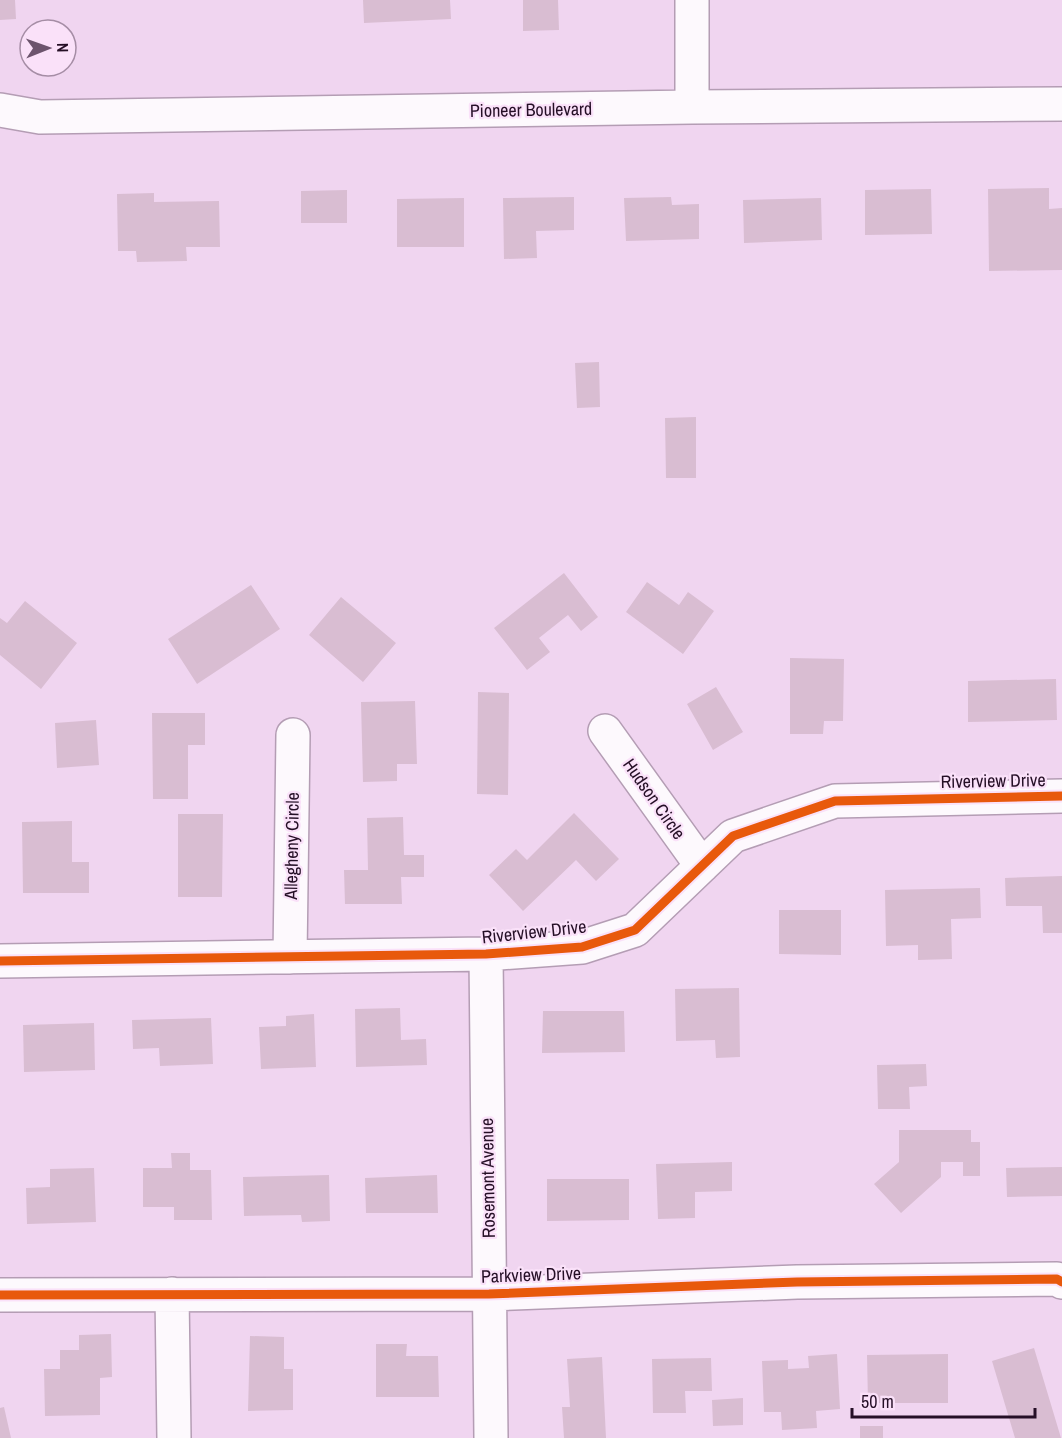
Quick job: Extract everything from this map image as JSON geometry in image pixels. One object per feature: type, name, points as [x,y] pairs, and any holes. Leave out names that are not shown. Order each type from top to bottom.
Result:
[{"type":"street","points":[[692,0],[692,107]]},
{"type":"street","name":"Pioneer Boulevard","points":[[0,110],[40,117],[1062,104]]},
{"type":"street","name":"Hudson Circle","points":[[605,731],[702,866]]},
{"type":"street","name":"Allegheny Circle","points":[[290,957],[293,735]]},
{"type":"street","name":"Riverview Drive","points":[[0,961],[486,954],[582,947],[635,930],[733,836],[835,801],[1062,796]]},
{"type":"street","name":"Rosemont Avenue","points":[[486,954],[491,1438]]},
{"type":"street","name":"Parkview Drive","points":[[0,1295],[489,1294],[797,1282],[1057,1280],[1062,1282]]},
{"type":"street","points":[[172,1294],[174,1438]]},
{"type":"building","points":[[0,0],[15,0],[16,19],[0,20]]},
{"type":"building","points":[[363,0],[450,0],[451,19],[364,23]]},
{"type":"building","points":[[523,0],[558,0],[559,30],[523,31]]},
{"type":"building","points":[[1049,188],[1049,209],[1062,208],[1062,270],[989,271],[988,189]]},
{"type":"building","points":[[931,189],[932,234],[865,235],[865,190]]},
{"type":"building","points":[[347,190],[347,223],[301,223],[301,191]]},
{"type":"building","points":[[154,193],[154,202],[219,201],[220,247],[186,247],[187,261],[137,262],[136,251],[118,251],[117,194]]},
{"type":"building","points":[[574,197],[574,230],[536,231],[537,258],[504,259],[503,198]]},
{"type":"building","points":[[671,197],[672,205],[699,204],[699,239],[626,241],[624,198]]},
{"type":"building","points":[[464,198],[464,247],[397,247],[397,199]]},
{"type":"building","points":[[821,198],[822,240],[744,243],[743,200]]},
{"type":"building","points":[[599,362],[600,407],[577,408],[575,363]]},
{"type":"building","points":[[696,417],[696,478],[666,478],[665,418]]},
{"type":"building","points":[[564,573],[598,617],[581,631],[568,615],[539,638],[550,652],[527,670],[494,628]]},
{"type":"building","points":[[647,582],[679,605],[688,592],[714,611],[683,654],[626,612]]},
{"type":"building","points":[[251,585],[280,629],[197,684],[168,639]]},
{"type":"building","points":[[341,597],[396,643],[363,682],[309,635]]},
{"type":"building","points":[[25,601],[77,643],[41,689],[0,655],[0,618],[7,623]]},
{"type":"building","points":[[790,658],[844,659],[843,721],[824,721],[823,734],[790,734]]},
{"type":"building","points":[[1056,679],[1057,720],[968,722],[968,681]]},
{"type":"building","points":[[716,687],[743,732],[713,750],[687,704]]},
{"type":"building","points":[[478,692],[509,693],[508,795],[477,794]]},
{"type":"building","points":[[415,701],[417,764],[397,764],[397,781],[363,782],[361,702]]},
{"type":"building","points":[[152,713],[205,713],[205,745],[188,745],[188,799],[153,799]]},
{"type":"building","points":[[96,720],[99,765],[57,768],[55,723]]},
{"type":"building","points":[[574,813],[619,859],[596,881],[576,860],[523,911],[489,875],[516,849],[527,860]]},
{"type":"building","points":[[178,814],[223,814],[222,897],[178,897]]},
{"type":"building","points":[[403,817],[404,855],[424,855],[424,877],[401,877],[402,904],[345,904],[344,870],[368,870],[367,818]]},
{"type":"building","points":[[72,821],[72,862],[89,862],[89,893],[23,893],[22,822]]},
{"type":"building","points":[[1062,876],[1062,933],[1043,933],[1042,906],[1006,906],[1005,878]]},
{"type":"building","points":[[980,888],[981,918],[951,919],[952,959],[918,960],[918,945],[886,946],[885,890]]},
{"type":"building","points":[[779,910],[841,910],[841,955],[779,954]]},
{"type":"building","points":[[739,988],[740,1057],[716,1058],[715,1040],[676,1041],[675,989]]},
{"type":"building","points":[[400,1008],[401,1040],[426,1039],[427,1065],[356,1067],[355,1009]]},
{"type":"building","points":[[543,1011],[624,1011],[625,1052],[542,1053]]},
{"type":"building","points":[[314,1014],[316,1067],[261,1069],[259,1027],[286,1026],[286,1016]]},
{"type":"building","points":[[211,1018],[213,1064],[160,1066],[159,1048],[133,1049],[132,1020]]},
{"type":"building","points":[[94,1023],[95,1070],[24,1072],[23,1025]]},
{"type":"building","points":[[926,1064],[927,1086],[909,1087],[910,1109],[878,1109],[877,1065]]},
{"type":"building","points":[[899,1130],[971,1130],[971,1142],[980,1142],[980,1176],[963,1176],[963,1162],[941,1162],[941,1177],[901,1213],[874,1184],[899,1162]]},
{"type":"building","points":[[171,1153],[190,1153],[190,1170],[211,1170],[212,1220],[174,1220],[174,1207],[143,1207],[143,1168],[172,1168]]},
{"type":"building","points":[[732,1162],[732,1191],[695,1192],[695,1218],[658,1219],[656,1164]]},
{"type":"building","points":[[1062,1167],[1062,1196],[1007,1197],[1006,1168]]},
{"type":"building","points":[[94,1168],[96,1222],[27,1224],[26,1188],[50,1187],[50,1169]]},
{"type":"building","points":[[329,1175],[330,1221],[302,1222],[301,1215],[244,1216],[243,1177]]},
{"type":"building","points":[[437,1175],[438,1213],[366,1213],[365,1178]]},
{"type":"building","points":[[547,1179],[629,1179],[629,1220],[547,1221]]},
{"type":"building","points":[[111,1334],[112,1377],[100,1378],[100,1415],[45,1416],[44,1369],[60,1369],[60,1350],[79,1350],[79,1335]]},
{"type":"building","points":[[250,1336],[284,1337],[284,1369],[293,1369],[293,1410],[248,1411]]},
{"type":"building","points":[[376,1344],[407,1344],[406,1356],[438,1356],[439,1397],[376,1397]]},
{"type":"building","points":[[1034,1348],[1061,1438],[1015,1438],[992,1361]]},
{"type":"building","points":[[837,1354],[840,1409],[816,1411],[817,1428],[782,1430],[781,1412],[764,1412],[762,1361],[788,1360],[788,1369],[809,1368],[808,1356]]},
{"type":"building","points":[[948,1354],[948,1403],[868,1403],[867,1355]]},
{"type":"building","points":[[602,1357],[606,1438],[564,1438],[562,1407],[570,1407],[567,1359]]},
{"type":"building","points":[[711,1358],[712,1391],[685,1391],[686,1413],[653,1413],[652,1359]]},
{"type":"building","points":[[743,1398],[743,1425],[713,1426],[712,1400]]},
{"type":"building","points":[[4,1407],[11,1438],[0,1438],[0,1408]]},
{"type":"building","points":[[860,1426],[883,1426],[883,1438],[860,1438]]},
{"type":"cycle path","points":[[0,961],[486,954],[582,947],[635,930],[733,836],[835,801],[1062,796]]},
{"type":"cycle path","points":[[0,1295],[489,1294],[797,1282],[1057,1279],[1062,1282]]}]
